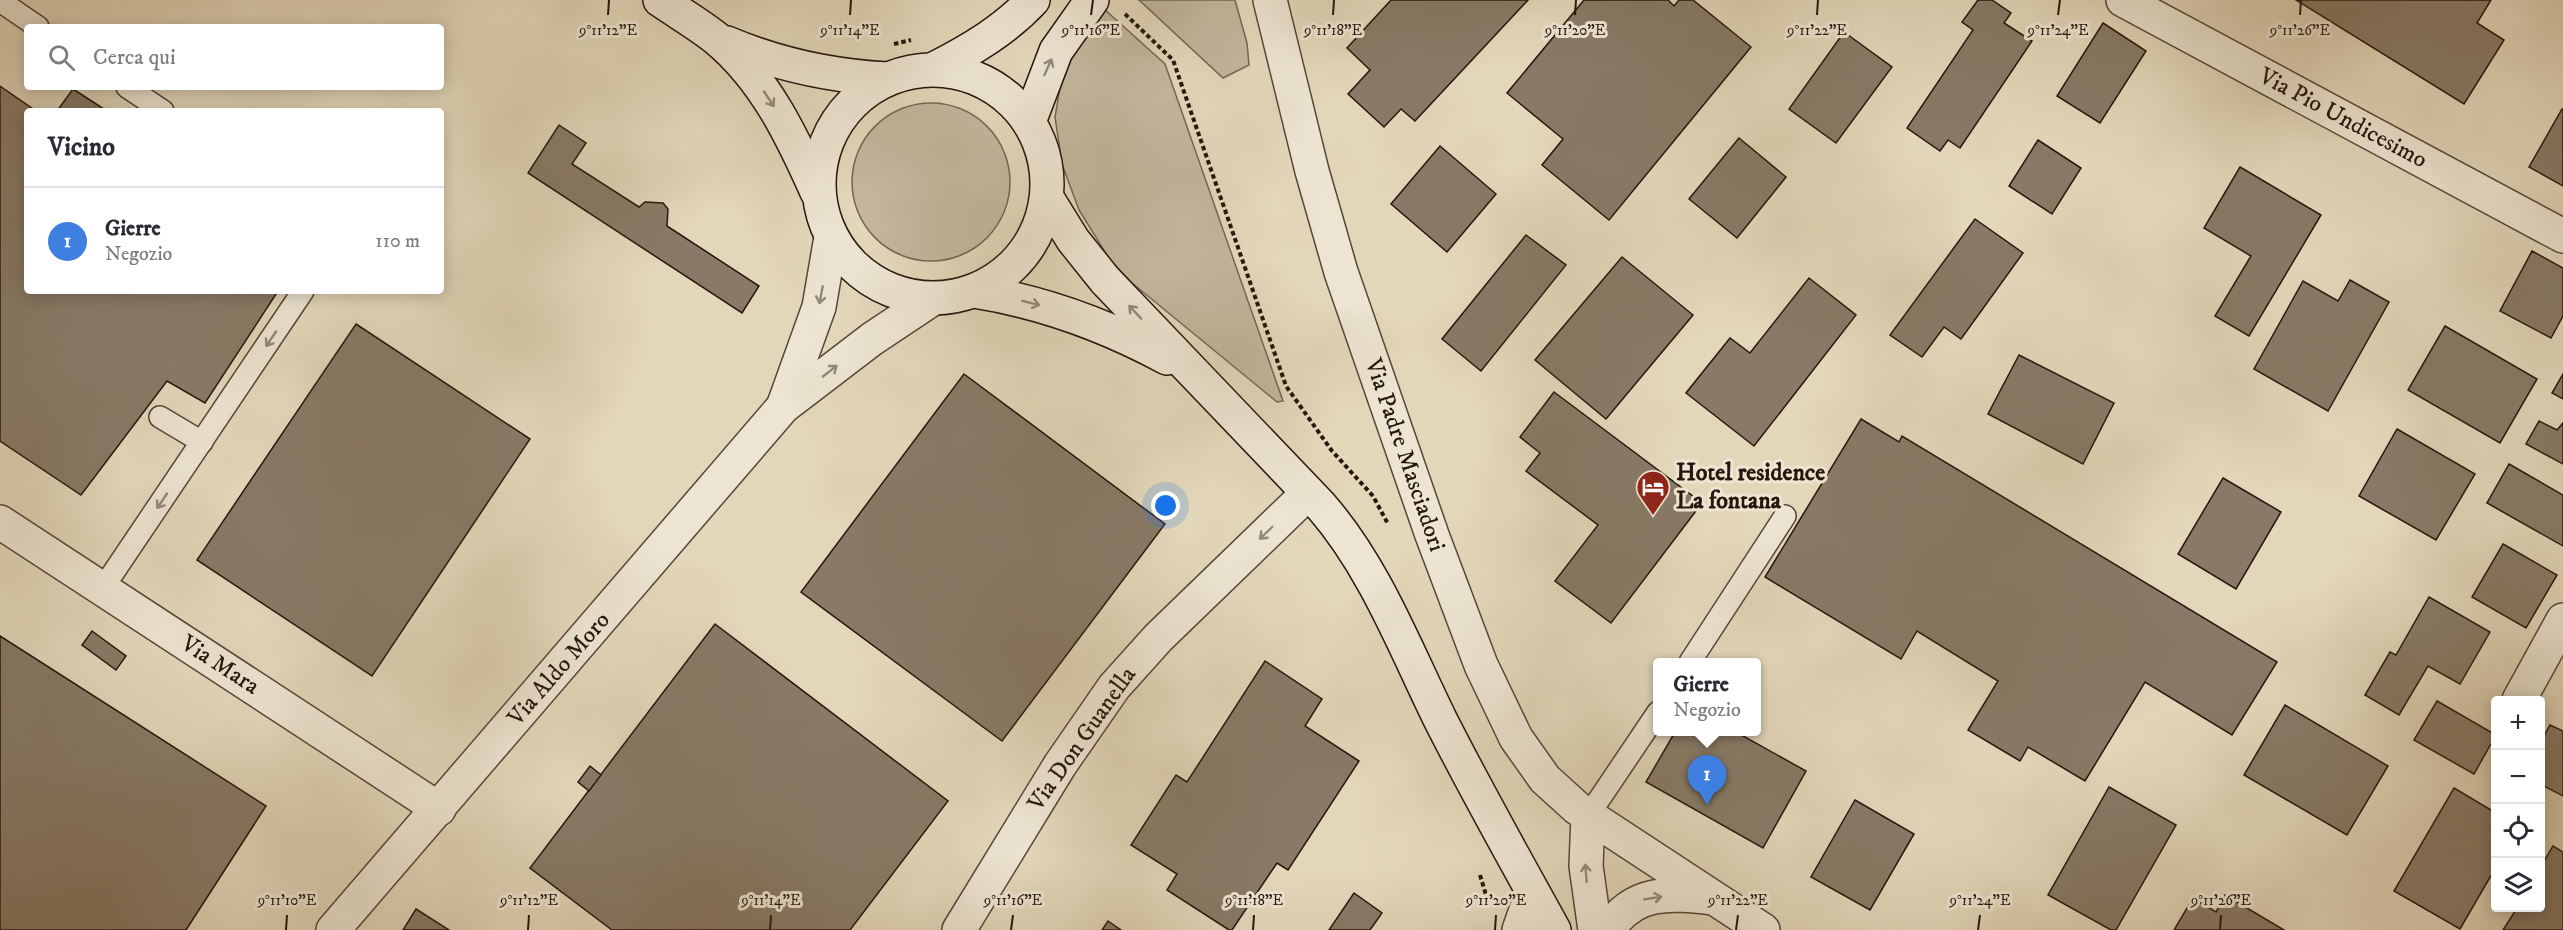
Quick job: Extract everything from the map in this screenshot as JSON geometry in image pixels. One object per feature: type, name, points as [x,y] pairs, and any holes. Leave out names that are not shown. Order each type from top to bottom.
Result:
[{"type":"street","points":[[660,0],[717,39],[761,57],[802,69],[839,76],[887,79]]},
{"type":"street","points":[[934,69],[996,33],[1034,0]]},
{"type":"street","name":"Via Padre Masciadori","points":[[1260,0],[1273,14],[1312,171],[1341,272],[1432,535],[1481,665],[1527,757],[1555,790],[1588,816],[1763,930]]},
{"type":"street","name":"Via Pio Undicesimo","points":[[2123,0],[2563,236]]},
{"type":"street","points":[[1029,122],[1056,51],[1106,4]]},
{"type":"street","points":[[717,39],[771,101],[795,142],[818,193]]},
{"type":"street","points":[[934,69],[971,76],[1004,94],[1029,122],[1045,158],[1047,198],[1039,228],[1023,255],[1001,276],[974,291],[932,299],[902,294],[873,282],[849,262],[831,237],[822,216],[818,193],[820,158],[834,125],[857,98],[887,79],[910,72],[934,69]]},
{"type":"street","points":[[1047,198],[1093,265],[1308,492],[1346,536],[1469,777],[1554,930]]},
{"type":"street","name":"Via Aldo Moro","points":[[783,407],[819,307],[831,237]]},
{"type":"street","points":[[974,291],[1029,302],[1086,320],[1123,335],[1190,370]]},
{"type":"street","name":"Via Aldo Moro","points":[[333,930],[783,407],[864,344],[932,299]]},
{"type":"street","name":"Via Don Guanella","points":[[959,930],[1060,765],[1114,687],[1167,630],[1308,492]]},
{"type":"street","name":"Via Mara","points":[[0,522],[439,809]]},
{"type":"street","points":[[2521,696],[2563,620]]},
{"type":"street","points":[[1469,777],[1527,923]]},
{"type":"street","points":[[1588,816],[1586,866],[1595,930]]},
{"type":"street","points":[[1608,930],[1626,908],[1643,899],[1672,895],[1713,898]]},
{"type":"lane","points":[[0,1],[34,24]]},
{"type":"lane","points":[[132,90],[158,108]]},
{"type":"lane","points":[[103,588],[301,294]]},
{"type":"lane","points":[[160,417],[202,442]]},
{"type":"lane","points":[[1693,658],[1785,516]]},
{"type":"lane","points":[[1588,816],[1653,719]]},
{"type":"path","points":[[1106,4],[1173,60],[1286,386],[1332,450],[1373,496],[1389,526]]},
{"type":"path","points":[[888,45],[916,39]]},
{"type":"shaded area","points":[[1139,0],[1235,0],[1247,43],[1249,65],[1223,78]]},
{"type":"shaded area","points":[[1103,8],[1165,64],[1283,401],[1277,402],[1132,283],[1110,260],[1079,210],[1062,164],[1055,117],[1062,76],[1074,46]]},
{"type":"shaded area","points":[[931,103],[946,104],[961,109],[975,116],[987,126],[997,138],[1004,152],[1009,167],[1009,197],[1004,212],[997,226],[987,238],[975,248],[961,255],[946,260],[931,261],[916,260],[901,255],[887,248],[875,238],[865,226],[858,212],[853,197],[852,182],[853,167],[858,152],[865,138],[875,126],[887,116],[901,109],[916,104]]},
{"type":"building","points":[[1391,0],[1528,0],[1415,121],[1401,109],[1384,127],[1348,94],[1370,70],[1347,48]]},
{"type":"building","points":[[1584,0],[1668,0],[1674,6],[1679,0],[1693,0],[1751,47],[1609,220],[1542,165],[1563,139],[1507,93]]},
{"type":"building","points":[[1978,0],[1992,0],[2011,13],[2004,23],[2032,41],[1960,148],[1948,140],[1940,151],[1907,128],[1973,30],[1962,22]]},
{"type":"building","points":[[2296,0],[2491,0],[2477,23],[2504,40],[2464,104]]},
{"type":"building","points":[[2103,23],[2146,51],[2100,123],[2057,96]]},
{"type":"building","points":[[1844,32],[1892,67],[1836,143],[1789,109]]},
{"type":"building","points":[[0,86],[32,108],[24,108],[24,294],[276,294],[205,403],[167,381],[81,495],[0,441]]},
{"type":"building","points":[[75,90],[102,108],[59,108]]},
{"type":"building","points":[[2563,110],[2563,186],[2529,167]]},
{"type":"building","points":[[559,125],[586,143],[572,164],[639,207],[645,202],[663,203],[668,209],[667,226],[759,286],[742,313],[528,173]]},
{"type":"building","points":[[1739,138],[1786,177],[1737,238],[1689,199]]},
{"type":"building","points":[[2038,140],[2081,168],[2052,214],[2009,186]]},
{"type":"building","points":[[1440,146],[1496,194],[1447,252],[1391,204]]},
{"type":"building","points":[[2240,167],[2321,215],[2249,336],[2215,316],[2251,256],[2204,228]]},
{"type":"building","points":[[1975,219],[2023,253],[1961,339],[1944,327],[1922,357],[1890,335]]},
{"type":"building","points":[[1526,235],[1566,265],[1481,371],[1442,339]]},
{"type":"building","points":[[2532,251],[2563,268],[2563,316],[2551,338],[2500,311]]},
{"type":"building","points":[[1622,257],[1693,315],[1606,419],[1535,360]]},
{"type":"building","points":[[1809,278],[1856,315],[1754,446],[1686,393],[1730,338],[1750,353]]},
{"type":"building","points":[[2350,280],[2389,302],[2328,411],[2254,369],[2303,281],[2338,301]]},
{"type":"building","points":[[356,324],[530,439],[372,676],[197,560]]},
{"type":"building","points":[[2445,326],[2537,379],[2500,443],[2408,390]]},
{"type":"building","points":[[2019,355],[2114,403],[2083,464],[1988,414]]},
{"type":"building","points":[[964,374],[1165,524],[1002,741],[801,592]]},
{"type":"building","points":[[2563,374],[2563,399],[2552,393]]},
{"type":"building","points":[[1554,392],[1702,503],[1611,623],[1555,581],[1598,525],[1526,471],[1540,453],[1520,437]]},
{"type":"building","points":[[1861,419],[1899,442],[1902,436],[2277,662],[2232,735],[2145,682],[2085,781],[2028,747],[2020,761],[1968,730],[1998,681],[1917,631],[1901,659],[1765,577]]},
{"type":"building","points":[[2539,421],[2557,430],[2563,423],[2563,464],[2526,444]]},
{"type":"building","points":[[2397,429],[2475,474],[2436,540],[2359,496]]},
{"type":"building","points":[[2509,464],[2563,495],[2563,546],[2487,503]]},
{"type":"building","points":[[2223,478],[2281,512],[2236,589],[2178,554]]},
{"type":"building","points":[[2503,544],[2557,575],[2526,628],[2472,597]]},
{"type":"building","points":[[2429,597],[2490,632],[2460,684],[2428,666],[2399,715],[2365,695],[2390,652],[2396,655]]},
{"type":"building","points":[[715,624],[948,801],[850,930],[612,930],[530,868]]},
{"type":"building","points":[[92,631],[126,656],[116,670],[82,645]]},
{"type":"building","points":[[0,636],[266,806],[186,930],[0,930]]},
{"type":"building","points":[[1265,661],[1322,699],[1305,726],[1359,761],[1288,870],[1277,863],[1232,930],[1229,930],[1167,890],[1177,874],[1131,845],[1176,775],[1187,782]]},
{"type":"building","points":[[2437,701],[2491,732],[2491,744],[2474,774],[2414,740]]},
{"type":"building","points":[[2285,705],[2388,766],[2347,835],[2244,775]]},
{"type":"building","points":[[2550,725],[2563,731],[2563,796],[2545,787],[2545,734]]},
{"type":"building","points":[[1673,736],[1743,736],[1806,771],[1763,848],[1646,782]]},
{"type":"building","points":[[590,766],[601,775],[589,791],[578,782]]},
{"type":"building","points":[[2109,787],[2176,825],[2116,930],[2111,930],[2048,895]]},
{"type":"building","points":[[2454,788],[2491,810],[2491,876],[2460,929],[2394,891]]},
{"type":"building","points":[[1855,800],[1914,834],[1870,910],[1811,877]]},
{"type":"building","points":[[2553,846],[2563,852],[2563,930],[2503,930],[2514,912],[2545,912],[2545,860]]},
{"type":"building","points":[[1354,893],[1382,913],[1370,930],[1329,930]]},
{"type":"building","points":[[2225,895],[2284,930],[2174,930],[2193,898],[2216,912]]},
{"type":"building","points":[[416,909],[449,930],[403,930]]},
{"type":"building","points":[[1108,921],[1121,930],[1102,930]]},
{"type":"place","name":"Hotel residence La fontana","points":[[1653,516]]},
{"type":"place","name":"Gierre","points":[[1707,805]]}]
